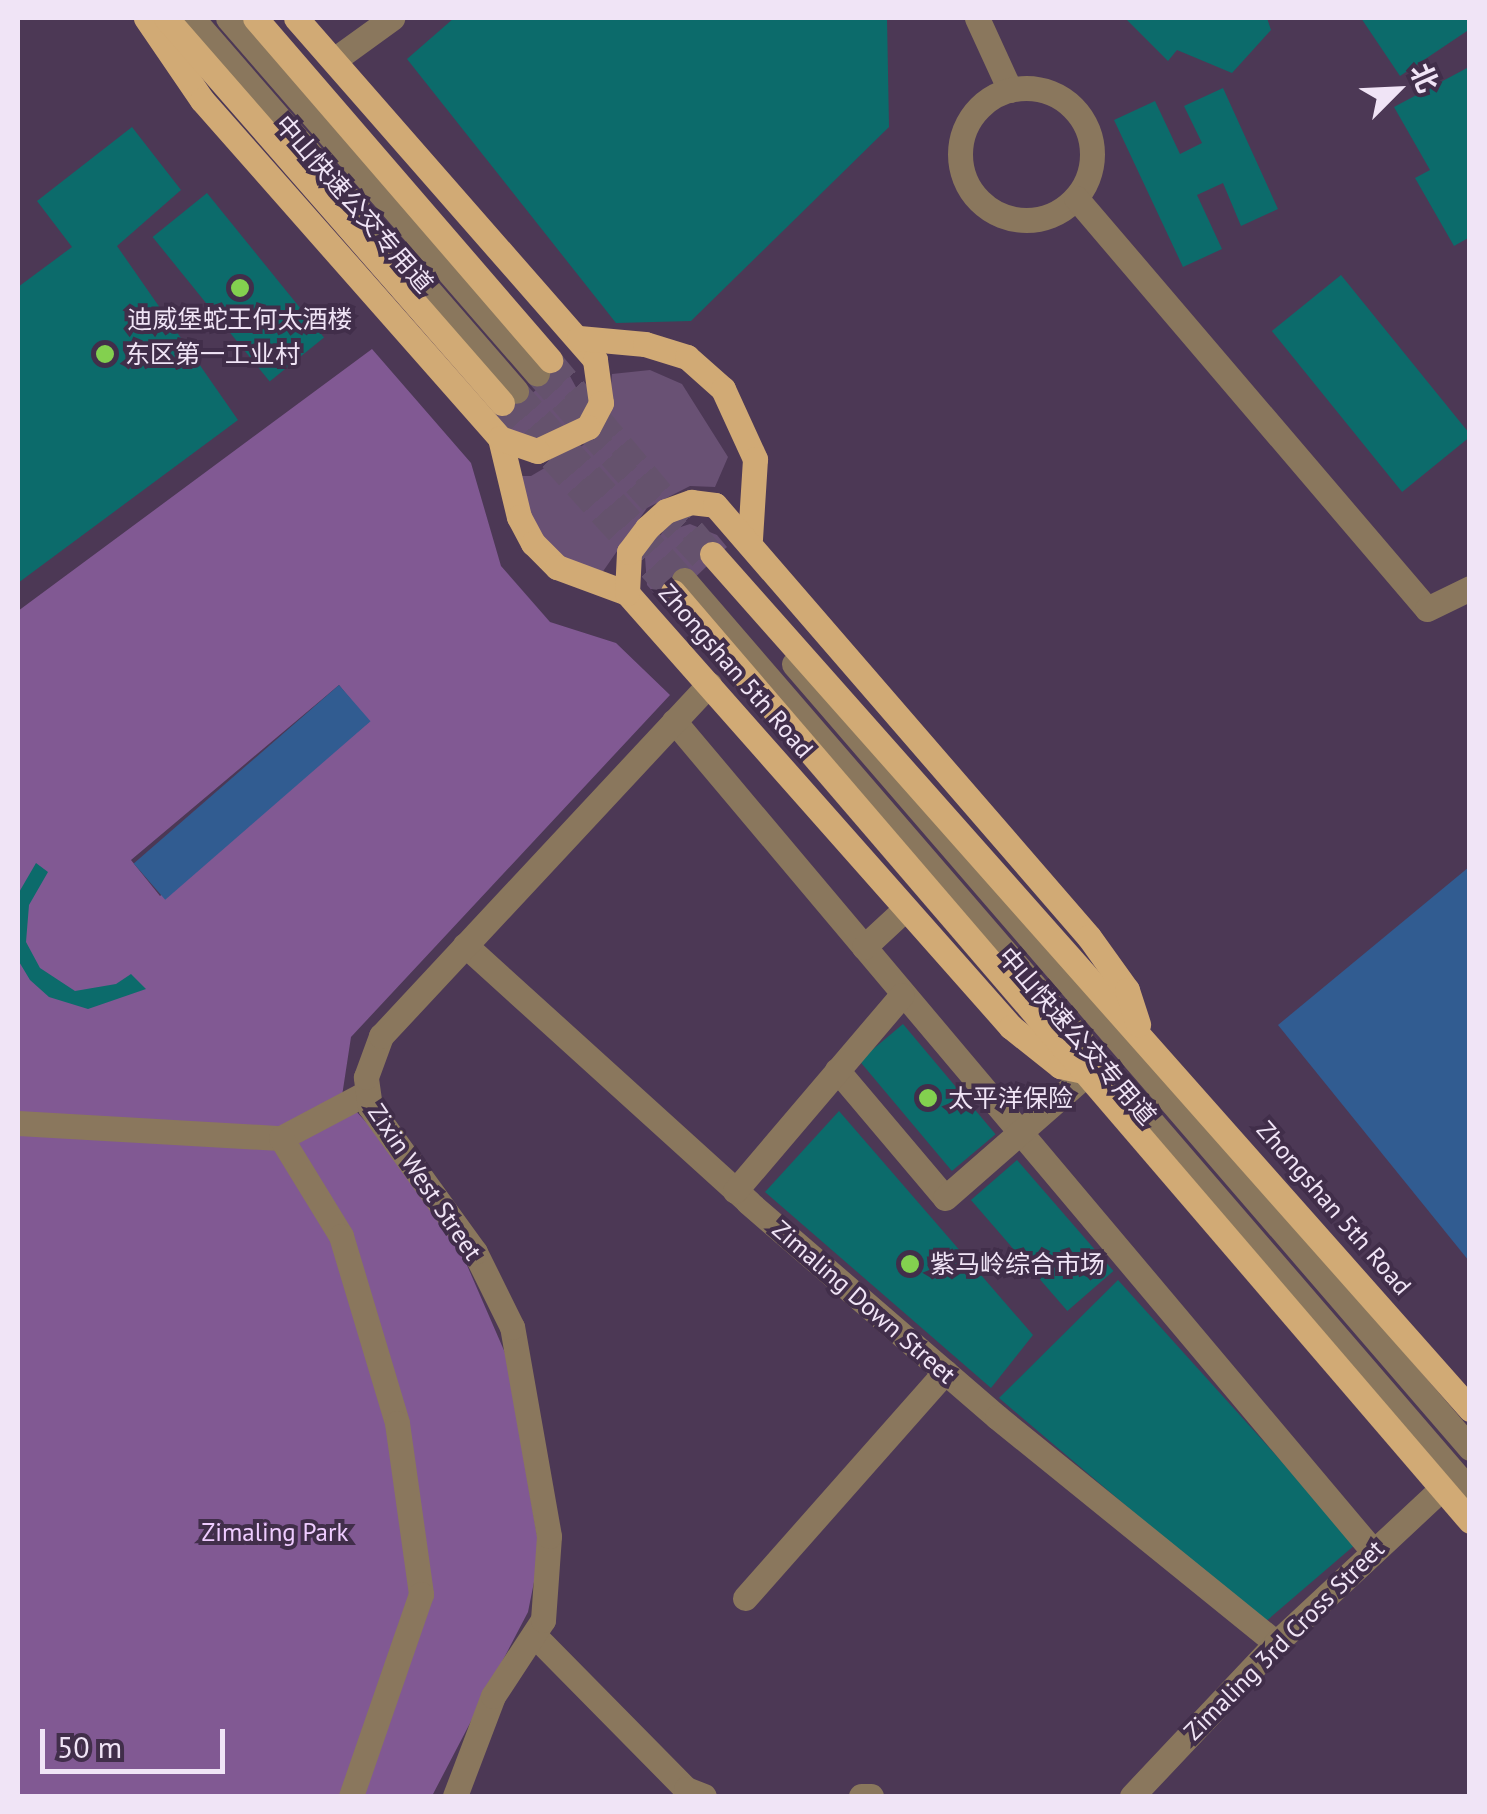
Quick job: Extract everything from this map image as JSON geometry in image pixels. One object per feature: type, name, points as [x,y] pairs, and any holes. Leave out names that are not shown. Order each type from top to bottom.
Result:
[{"type":"main road","name":"Zhongshan 5th Road","points":[[146,18],[202,100],[500,438],[518,516],[533,544],[557,567],[627,593],[905,909],[1038,1052],[1090,1072]]},
{"type":"main road","points":[[166,18],[510,397]]},
{"type":"main road","points":[[255,18],[544,366]]},
{"type":"main road","points":[[296,18],[579,338],[602,383],[601,404],[588,427],[536,451],[500,438]]},
{"type":"main road","points":[[579,338],[646,344],[687,357],[723,389],[755,459],[750,539]]},
{"type":"main road","points":[[627,593],[629,552],[666,511],[692,502],[715,505],[750,539],[1090,937],[1127,990],[1141,1032]]},
{"type":"main road","name":"Zhongshan 5th Road","points":[[709,558],[1141,1032],[1470,1410]]},
{"type":"main road","name":"Zhongshan 5th Road","points":[[678,586],[1470,1521]]},
{"type":"street","name":"中山快速公交专用道","points":[[192,18],[510,397]]},
{"type":"street","name":"中山快速公交专用道","points":[[228,18],[544,366]]},
{"type":"street","points":[[334,60],[392,18]]},
{"type":"street","points":[[977,18],[1010,90]]},
{"type":"street","points":[[1041,89],[1079,114],[1092,158],[1076,198],[1060,212],[1020,221],[999,216],[968,188],[960,168],[964,126],[977,108],[1010,90],[1041,89]]},
{"type":"street","points":[[1076,198],[1427,610],[1470,588]]},
{"type":"street","name":"中山快速公交专用道","points":[[709,558],[1470,1448]]},
{"type":"street","name":"中山快速公交专用道","points":[[678,586],[1470,1491]]},
{"type":"street","name":"Zixin West Street","points":[[540,1628],[548,1536],[519,1345],[475,1252],[366,1093],[381,1036],[709,684]]},
{"type":"street","points":[[674,721],[1372,1550]]},
{"type":"street","points":[[864,947],[905,909]]},
{"type":"street","name":"Zimaling Down Street","points":[[465,945],[735,1191],[946,1372],[1276,1644]]},
{"type":"street","points":[[735,1191],[902,995]]},
{"type":"street","points":[[838,1070],[944,1198],[1090,1072]]},
{"type":"street","points":[[18,1123],[73,1121],[281,1138],[366,1093]]},
{"type":"street","points":[[281,1138],[346,1254],[396,1423],[421,1594],[351,1796]]},
{"type":"street","points":[[744,1598],[946,1372]]},
{"type":"street","name":"Zimaling 3rd Cross Street","points":[[1132,1796],[1276,1644],[1442,1488]]},
{"type":"street","points":[[455,1796],[494,1696],[540,1628],[686,1789],[704,1796]]},
{"type":"street","points":[[861,1796],[871,1796]]},
{"type":"shaded area","points":[[564,365],[584,402],[576,429],[522,442],[501,421]]},
{"type":"shaded area","points":[[650,370],[682,384],[728,457],[715,487],[690,486],[647,508],[597,580],[548,549],[511,476],[531,476],[585,444],[609,411],[612,374]]},
{"type":"shaded area","points":[[690,524],[717,535],[727,547],[665,606],[647,585],[645,557],[662,533]]},
{"type":"green space","name":"Zimaling Park","points":[[372,349],[471,463],[501,566],[550,622],[616,643],[670,695],[351,1037],[342,1096],[389,1147],[463,1256],[506,1355],[540,1552],[528,1612],[432,1796],[18,1796],[18,611]],"holes":[[[339,685],[369,722],[160,896],[131,860]]]},
{"type":"water","points":[[339,685],[370,721],[165,900],[134,863]]},
{"type":"water","points":[[1469,867],[1469,1261],[1278,1025]]},
{"type":"building","points":[[454,18],[887,18],[889,127],[691,321],[616,323],[407,59]]},
{"type":"building","points":[[1125,18],[1267,18],[1271,30],[1232,73],[1177,50],[1168,61]]},
{"type":"building","points":[[1361,18],[1467,18],[1470,29],[1400,76]]},
{"type":"building","points":[[1467,68],[1470,237],[1454,246],[1415,178],[1430,170],[1394,107]]},
{"type":"building","points":[[1223,88],[1278,209],[1241,226],[1223,183],[1197,195],[1222,249],[1183,267],[1114,120],[1155,101],[1180,154],[1202,143],[1184,106]]},
{"type":"building","name":"东区第一工业村","points":[[132,127],[181,190],[117,246],[238,420],[18,583],[18,287],[72,247],[37,201]]},
{"type":"building","name":"迪威堡蛇王何太酒楼","points":[[207,193],[324,338],[270,382],[153,237]]},
{"type":"building","points":[[1341,275],[1470,434],[1402,492],[1272,331]]},
{"type":"building","points":[[36,863],[48,872],[29,905],[26,942],[40,968],[75,991],[116,984],[131,974],[146,989],[88,1009],[49,997],[30,980],[18,960],[18,894]]},
{"type":"building","name":"太平洋保险","points":[[903,1024],[996,1134],[952,1171],[859,1061]]},
{"type":"building","name":"紫马岭综合市场","points":[[839,1111],[1033,1335],[991,1388],[765,1192]]},
{"type":"building","points":[[1017,1160],[1113,1271],[1067,1311],[971,1200]]},
{"type":"building","points":[[1118,1280],[1356,1544],[1264,1623],[999,1398]]},
{"type":"tunnel","points":[[550,360],[712,554]]},
{"type":"tunnel","points":[[537,373],[705,561]]},
{"type":"tunnel","points":[[516,391],[684,580]]},
{"type":"tunnel","points":[[502,403],[673,592]]},
{"type":"place","name":"迪威堡蛇王何太酒楼","points":[[240,288]]},
{"type":"place","name":"东区第一工业村","points":[[105,354]]},
{"type":"place","name":"太平洋保险","points":[[928,1098]]},
{"type":"place","name":"紫马岭综合市场","points":[[910,1264]]}]
